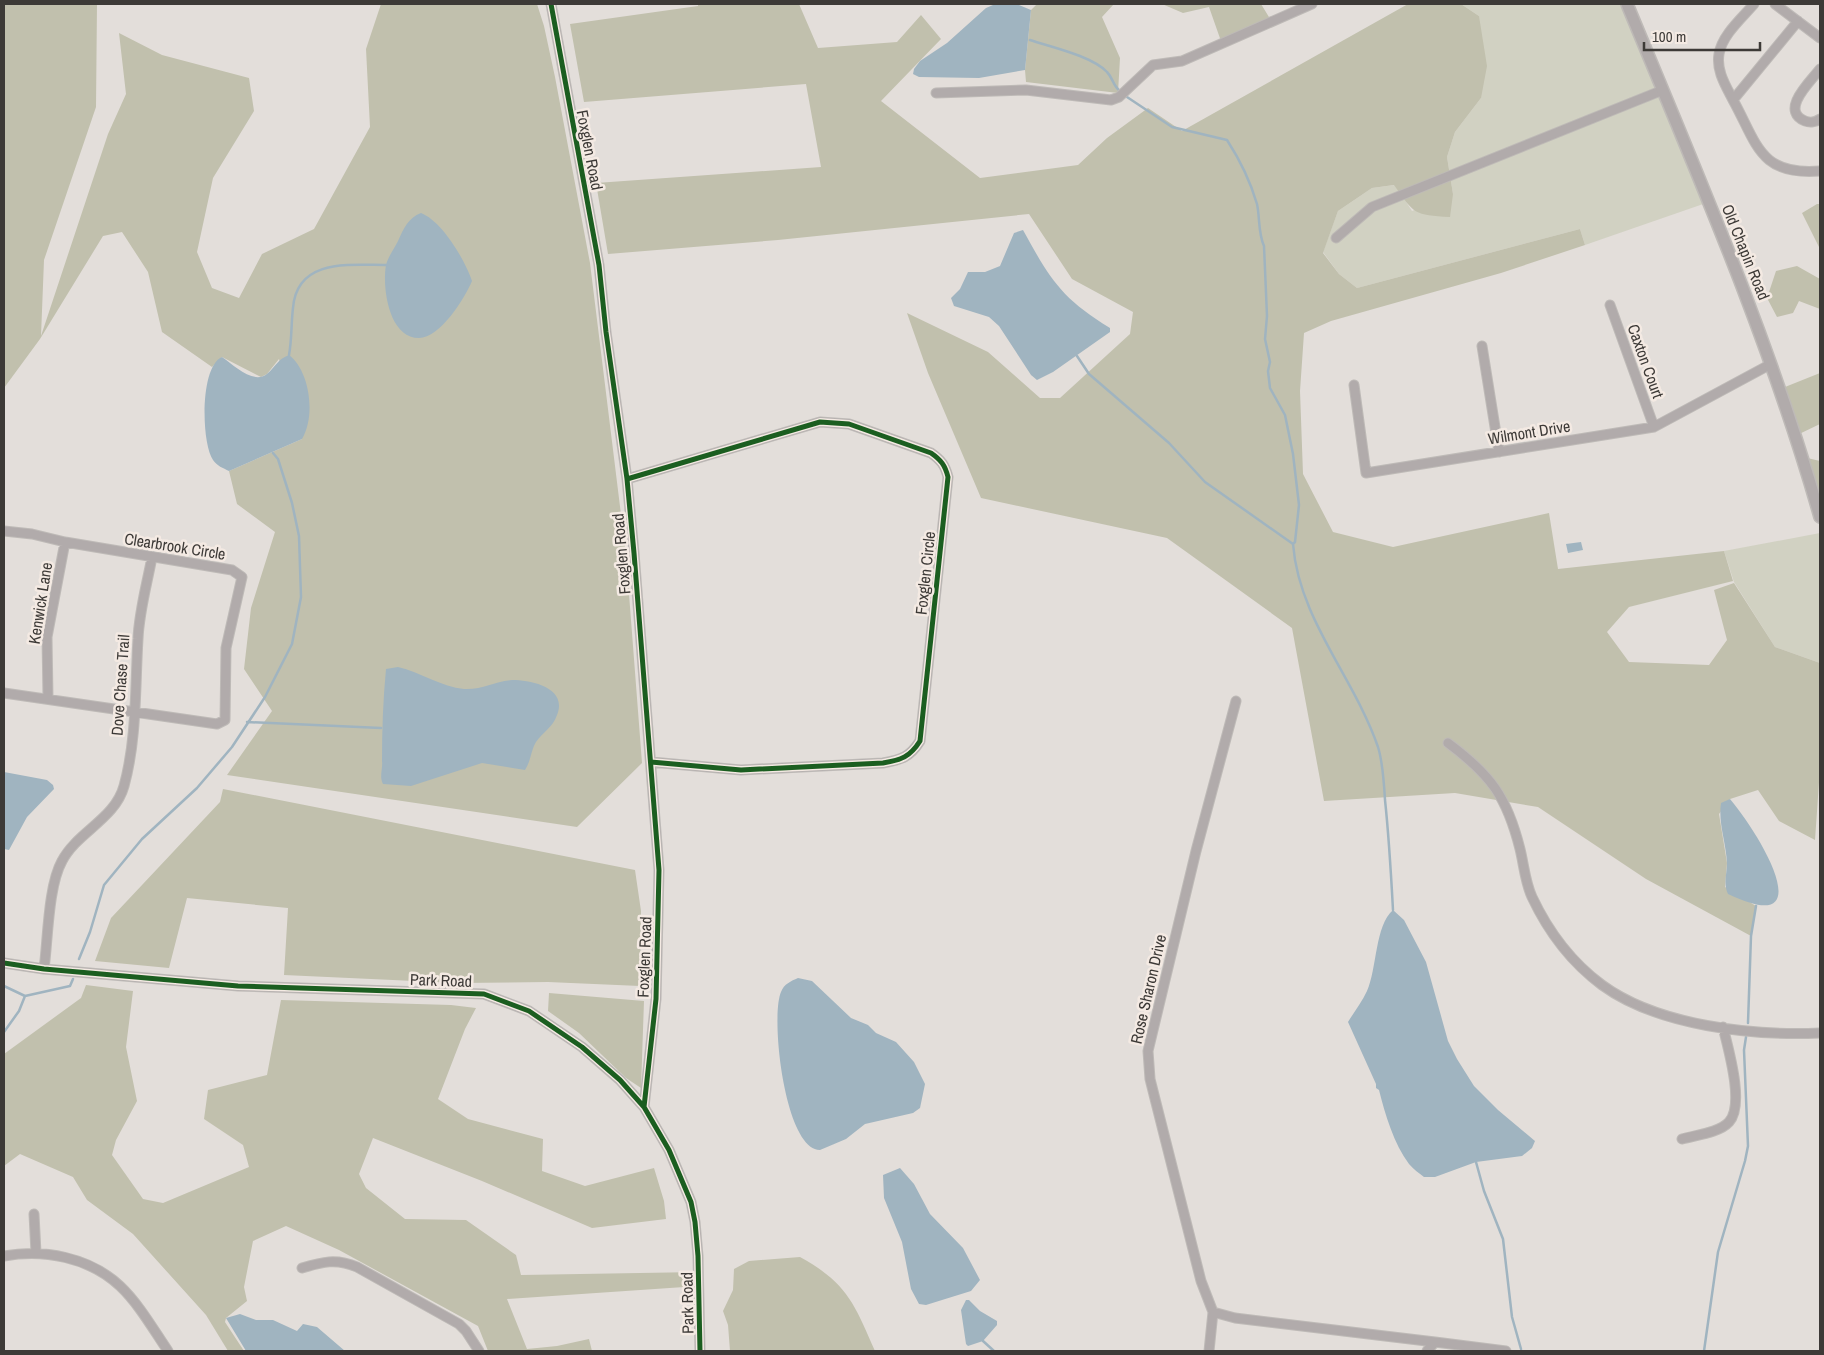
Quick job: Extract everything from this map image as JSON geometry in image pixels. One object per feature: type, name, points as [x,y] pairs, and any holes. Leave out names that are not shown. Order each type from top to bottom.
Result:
[{"type":"street","name":"Foxglen Road","points":[[551,4],[599,265],[606,332],[627,479],[651,762],[659,870],[656,999],[644,1107]]},
{"type":"street","points":[[936,93],[1026,90],[1101,100],[1119,98],[1153,65],[1182,61],[1312,4]]},
{"type":"street","name":"Old Chapin Road","points":[[1627,4],[1738,274],[1771,364],[1820,517]]},
{"type":"street","points":[[1754,4],[1724,39],[1719,52],[1720,73],[1750,138],[1769,160],[1795,171],[1820,171]]},
{"type":"street","points":[[1774,4],[1820,38]]},
{"type":"street","points":[[1733,100],[1798,21]]},
{"type":"street","points":[[1820,70],[1798,97],[1794,106],[1797,114],[1806,121],[1817,122],[1820,119]]},
{"type":"street","points":[[1336,238],[1372,207],[1663,90]]},
{"type":"street","name":"Caxton Court","points":[[1610,305],[1654,427]]},
{"type":"street","points":[[1482,346],[1499,452]]},
{"type":"street","name":"Wilmont Drive","points":[[1354,385],[1366,473],[1654,427],[1771,364]]},
{"type":"street","name":"Foxglen Circle","points":[[627,479],[820,422],[849,424],[931,453],[943,463],[948,477],[920,741],[913,752],[906,758],[883,763],[741,770],[651,762]]},
{"type":"street","name":"Clearbrook Circle","points":[[4,531],[32,534],[65,542],[232,570],[242,577],[226,648],[225,720],[217,724],[4,693]]},
{"type":"street","name":"Kenwick Lane","points":[[48,698],[47,637],[65,542]]},
{"type":"street","name":"Dove Chase Trail","points":[[44,969],[55,876],[62,860],[72,847],[121,797],[136,712],[138,637],[152,557]]},
{"type":"street","name":"Rose Sharon Drive","points":[[1209,1351],[1213,1312],[1201,1282],[1150,1079],[1148,1051],[1196,851],[1236,701]]},
{"type":"street","points":[[1448,743],[1472,761],[1500,794],[1513,820],[1532,896],[1551,933],[1575,962],[1603,986],[1636,1004],[1700,1024],[1753,1031],[1820,1033]]},
{"type":"street","name":"Park Road","points":[[4,963],[44,969],[238,986],[484,994],[529,1011],[582,1047],[620,1080],[644,1107],[670,1150],[691,1202],[698,1256],[700,1351]]},
{"type":"street","points":[[1682,1139],[1719,1129],[1729,1123],[1734,1115],[1736,1101],[1734,1080],[1723,1027]]},
{"type":"street","points":[[34,1214],[36,1253]]},
{"type":"street","points":[[4,1256],[36,1253],[78,1260],[113,1280],[128,1294],[166,1351]]},
{"type":"street","points":[[302,1268],[330,1261],[346,1262],[357,1267],[459,1324],[479,1351]]},
{"type":"street","points":[[1213,1312],[1235,1318],[1506,1351]]},
{"type":"street","points":[[1427,1351],[1434,1342]]},
{"type":"shaded area","points":[[1461,4],[1627,4],[1709,202],[1585,245],[1580,229],[1357,288],[1339,274],[1323,252],[1338,211],[1372,188],[1395,185],[1412,211],[1453,194],[1447,157],[1455,132],[1481,98],[1479,16]]},
{"type":"shaded area","points":[[1820,533],[1820,663],[1775,647],[1734,582],[1724,551]]},
{"type":"green space","points":[[4,4],[97,4],[96,107],[44,260],[41,336],[108,134],[126,94],[119,33],[162,55],[249,78],[254,111],[213,178],[197,252],[212,288],[239,298],[262,254],[314,229],[370,127],[366,49],[381,4],[537,4],[544,26],[555,77],[590,263],[626,555],[642,763],[577,827],[227,775],[272,711],[244,669],[251,608],[275,532],[237,504],[229,471],[302,439],[279,359],[267,374],[261,377],[222,357],[212,367],[162,332],[148,272],[122,232],[103,236],[40,339],[4,388]]},
{"type":"green space","points":[[698,4],[799,4],[818,48],[897,42],[921,15],[941,39],[881,101],[980,178],[1078,165],[1107,138],[1148,108],[1182,131],[1408,4],[1461,4],[1479,16],[1487,66],[1481,98],[1455,132],[1447,157],[1453,194],[1450,217],[1422,214],[1416,211],[1406,202],[1394,185],[1372,188],[1338,211],[1323,253],[1339,274],[1357,288],[1580,229],[1585,245],[1501,273],[1331,321],[1304,333],[1300,391],[1303,474],[1333,532],[1393,547],[1549,513],[1558,569],[1724,551],[1733,581],[1629,607],[1607,632],[1629,662],[1709,665],[1727,640],[1714,590],[1734,583],[1775,647],[1820,663],[1820,768],[1815,840],[1779,821],[1758,790],[1730,799],[1719,814],[1727,863],[1725,887],[1756,906],[1751,936],[1646,879],[1538,807],[1455,793],[1324,801],[1292,628],[1167,538],[981,498],[928,373],[907,313],[988,352],[1040,398],[1060,398],[1130,334],[1133,312],[1072,279],[1029,214],[778,240],[608,254],[596,183],[821,167],[806,84],[584,102],[570,24],[698,6]]},
{"type":"green space","points":[[1037,4],[1114,4],[1102,17],[1120,58],[1118,93],[1026,82],[1025,70],[1031,10]]},
{"type":"green space","points":[[1162,4],[1261,4],[1272,22],[1222,44],[1209,7],[1183,13]]},
{"type":"green space","points":[[1820,204],[1820,249],[1802,213]]},
{"type":"green space","points":[[1797,266],[1820,279],[1820,309],[1799,301],[1793,313],[1777,317],[1767,298],[1776,271]]},
{"type":"green space","points":[[1820,373],[1820,424],[1795,436],[1780,389]]},
{"type":"green space","points":[[1803,457],[1820,461],[1820,517]]},
{"type":"green space","points":[[223,789],[635,870],[641,911],[640,986],[548,982],[458,983],[284,975],[288,908],[187,898],[169,968],[95,961],[111,918],[220,802]]},
{"type":"green space","points":[[86,985],[133,991],[126,1047],[137,1101],[116,1140],[112,1155],[143,1199],[163,1203],[249,1167],[243,1145],[204,1119],[208,1090],[267,1075],[281,1000],[451,1005],[476,1008],[465,1029],[438,1099],[468,1119],[543,1139],[542,1171],[585,1186],[654,1168],[664,1201],[666,1219],[592,1228],[482,1181],[373,1138],[359,1174],[366,1188],[405,1219],[466,1220],[516,1255],[521,1275],[699,1272],[699,1286],[507,1299],[527,1349],[557,1346],[589,1339],[592,1351],[488,1351],[478,1326],[339,1250],[286,1226],[253,1241],[244,1287],[247,1301],[226,1318],[225,1322],[244,1351],[228,1351],[206,1315],[133,1234],[87,1200],[73,1177],[20,1154],[4,1166],[4,1054],[81,998]]},
{"type":"green space","points":[[549,993],[644,1001],[641,1088],[626,1078],[579,1033],[548,1011]]},
{"type":"green space","points":[[800,1257],[829,1276],[847,1296],[861,1320],[875,1351],[730,1351],[728,1325],[723,1311],[733,1290],[734,1269],[749,1261]]},
{"type":"water","points":[[993,5],[1019,5],[1031,10],[1025,70],[979,78],[919,77],[913,74],[920,61],[947,43],[986,8]]},
{"type":"water","points":[[421,213],[429,217],[445,232],[458,252],[472,281],[451,316],[435,331],[419,338],[409,336],[394,321],[387,298],[385,275],[388,259],[404,228],[413,218]]},
{"type":"water","points":[[1023,230],[1049,275],[1058,286],[1080,307],[1110,328],[1110,332],[1053,372],[1037,380],[1031,375],[999,326],[989,317],[954,306],[951,298],[960,289],[968,272],[985,272],[1000,266],[1014,233]]},
{"type":"water","points":[[289,355],[302,372],[309,394],[309,418],[302,439],[229,471],[220,467],[213,460],[209,451],[205,422],[206,389],[215,363],[222,357],[244,373],[257,377],[268,373]]},
{"type":"water","points":[[1581,542],[1583,550],[1568,553],[1566,544]]},
{"type":"water","points":[[398,667],[456,688],[464,689],[512,680],[538,684],[553,692],[557,698],[559,706],[557,715],[553,723],[536,742],[525,770],[482,763],[411,786],[383,784],[381,775],[386,669]]},
{"type":"water","points":[[4,772],[47,780],[53,785],[54,789],[27,817],[9,850],[4,849]]},
{"type":"water","points":[[1730,799],[1755,835],[1776,876],[1778,893],[1773,903],[1757,905],[1728,894],[1725,882],[1727,863],[1720,810],[1721,803]]},
{"type":"water","points":[[1393,910],[1404,920],[1426,962],[1448,1041],[1457,1059],[1474,1086],[1498,1110],[1535,1141],[1532,1148],[1522,1156],[1476,1162],[1435,1177],[1424,1177],[1409,1164],[1394,1138],[1379,1090],[1376,1088],[1376,1084],[1348,1022],[1367,991],[1383,926]]},
{"type":"water","points":[[798,978],[812,981],[851,1018],[868,1025],[876,1033],[896,1042],[914,1062],[925,1084],[920,1108],[913,1113],[865,1124],[846,1139],[820,1150],[808,1144],[798,1129],[789,1107],[779,1053],[778,1006],[781,992],[786,985]]},
{"type":"water","points":[[900,1168],[914,1184],[930,1214],[963,1248],[980,1280],[971,1291],[926,1305],[919,1304],[911,1289],[902,1242],[884,1198],[883,1175]]},
{"type":"water","points":[[966,1300],[969,1300],[980,1311],[997,1321],[997,1325],[983,1341],[968,1346],[966,1344],[961,1310]]},
{"type":"water","points":[[240,1314],[256,1320],[273,1320],[297,1331],[303,1324],[317,1327],[345,1351],[246,1351],[226,1318]]},
{"type":"waterway","points":[[1030,40],[1092,61],[1107,72],[1120,91]]},
{"type":"waterway","points":[[1124,95],[1172,127],[1227,140],[1244,170],[1257,204],[1264,246],[1267,316],[1265,339],[1270,362],[1268,371],[1270,388],[1285,415],[1293,454],[1299,505],[1295,542],[1293,544],[1297,572],[1305,598],[1316,623],[1368,721],[1378,747],[1384,780],[1393,910]]},
{"type":"waterway","points":[[289,355],[293,308],[297,292],[304,280],[315,272],[342,265],[386,265]]},
{"type":"waterway","points":[[1077,356],[1089,374],[1169,443],[1205,482],[1293,544]]},
{"type":"waterway","points":[[79,959],[90,932],[104,885],[142,839],[197,788],[232,747],[265,697],[292,644],[301,597],[299,536],[292,503],[278,459],[273,453]]},
{"type":"waterway","points":[[247,722],[381,728]]},
{"type":"waterway","points":[[1748,1023],[1751,936],[1756,906]]},
{"type":"waterway","points":[[4,986],[25,996],[70,986],[73,979]]},
{"type":"waterway","points":[[4,1032],[19,1011],[25,996]]},
{"type":"waterway","points":[[1704,1351],[1718,1252],[1748,1146],[1744,1050],[1746,1037]]},
{"type":"waterway","points":[[1476,1162],[1484,1191],[1503,1239],[1512,1317],[1521,1349]]},
{"type":"waterway","points":[[983,1341],[994,1351]]},
{"type":"cycle path","points":[[551,4],[599,265],[606,332],[627,479],[634,553],[659,870],[656,999],[644,1107]]},
{"type":"cycle path","points":[[627,479],[820,422],[849,424],[931,453],[942,463],[948,477],[920,741],[913,751],[900,759],[883,763],[741,770],[651,762]]},
{"type":"cycle path","points":[[4,963],[44,969],[238,986],[484,994],[529,1011],[582,1047],[620,1080],[644,1107],[669,1150],[691,1202],[695,1222],[698,1256],[700,1351]]}]
